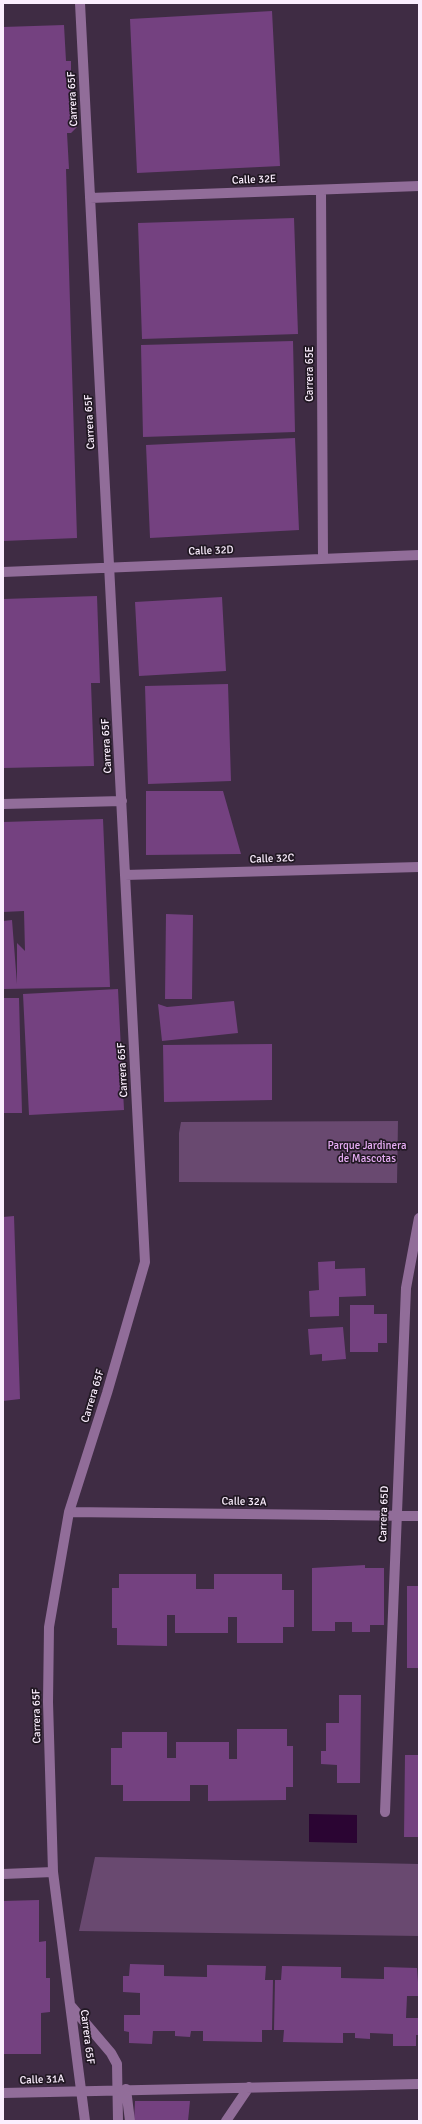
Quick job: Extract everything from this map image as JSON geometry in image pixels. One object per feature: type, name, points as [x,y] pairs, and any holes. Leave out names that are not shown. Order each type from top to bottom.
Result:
[{"type":"street","name":"Carrera 65F","points":[[80,3],[122,801],[144,1262],[107,1393],[69,1512],[49,1627],[48,1702],[53,1872],[85,2121]]},
{"type":"street","name":"Calle 32E","points":[[90,198],[419,186]]},
{"type":"street","name":"Carrera 65E","points":[[321,190],[323,559]]},
{"type":"street","name":"Calle 32D","points":[[3,572],[419,555]]},
{"type":"street","points":[[3,804],[122,801]]},
{"type":"street","name":"Calle 32C","points":[[125,876],[419,867]]},
{"type":"street","name":"Carrera 65D","points":[[385,1812],[395,1516],[406,1288],[419,1218]]},
{"type":"street","name":"Calle 32A","points":[[69,1512],[419,1516]]},
{"type":"street","points":[[3,1874],[53,1872]]},
{"type":"street","points":[[71,2006],[111,2053],[117,2064],[130,2121]]},
{"type":"street","name":"Calle 31A","points":[[3,2093],[419,2084]]},
{"type":"street","points":[[226,2121],[249,2087]]},
{"type":"street","points":[[118,2121],[122,2090]]},
{"type":"green space","name":"Parque Jardinera de Mascotas","points":[[398,1121],[397,1183],[179,1182],[179,1133],[181,1122]]},
{"type":"green space","points":[[95,1857],[419,1864],[419,1936],[79,1931]]},
{"type":"shaded area","points":[[309,1814],[357,1815],[357,1843],[309,1842]]},
{"type":"building","points":[[272,11],[280,166],[137,173],[130,19]]},
{"type":"building","points":[[64,25],[66,61],[71,61],[71,95],[77,99],[77,127],[71,133],[67,133],[69,169],[66,169],[77,538],[3,541],[3,27]]},
{"type":"building","points":[[294,218],[298,334],[142,339],[138,223]]},
{"type":"building","points":[[293,341],[295,432],[143,437],[141,345]]},
{"type":"building","points":[[295,438],[299,530],[150,538],[146,445]]},
{"type":"building","points":[[97,596],[100,683],[91,683],[94,766],[3,768],[3,599]]},
{"type":"building","points":[[222,597],[226,671],[139,676],[135,602]]},
{"type":"building","points":[[228,684],[231,781],[148,784],[145,686]]},
{"type":"building","points":[[146,791],[223,791],[241,854],[146,855]]},
{"type":"building","points":[[103,819],[110,987],[3,989],[3,921],[12,920],[17,984],[17,943],[25,951],[24,911],[3,912],[3,822]]},
{"type":"building","points":[[166,914],[193,915],[192,999],[165,999]]},
{"type":"building","points":[[118,989],[124,1110],[29,1115],[23,994]]},
{"type":"building","points":[[3,998],[19,998],[22,1113],[3,1113]]},
{"type":"building","points":[[234,1001],[238,1033],[162,1041],[158,1004],[167,1007]]},
{"type":"building","points":[[272,1044],[272,1100],[164,1102],[163,1045]]},
{"type":"building","points":[[14,1216],[20,1399],[3,1401],[3,1217]]},
{"type":"building","points":[[335,1261],[335,1269],[365,1268],[366,1296],[339,1297],[339,1316],[310,1317],[309,1291],[319,1290],[318,1262]]},
{"type":"building","points":[[350,1305],[374,1305],[374,1314],[387,1314],[387,1343],[378,1343],[378,1352],[350,1352]]},
{"type":"building","points":[[343,1327],[346,1359],[322,1361],[322,1354],[310,1355],[308,1329]]},
{"type":"building","points":[[365,1565],[365,1568],[384,1568],[384,1625],[370,1625],[370,1632],[352,1632],[352,1622],[335,1622],[335,1631],[312,1631],[312,1568]]},
{"type":"building","points":[[119,1574],[196,1574],[196,1589],[214,1589],[214,1574],[282,1574],[282,1590],[294,1590],[294,1627],[283,1627],[283,1643],[237,1643],[237,1617],[228,1617],[228,1633],[175,1633],[175,1615],[167,1615],[167,1646],[117,1645],[117,1628],[112,1628],[112,1588],[119,1588]]},
{"type":"building","points":[[407,1586],[419,1586],[419,1668],[407,1668]]},
{"type":"building","points":[[339,1695],[361,1695],[360,1783],[337,1783],[337,1765],[321,1764],[321,1751],[326,1751],[326,1723],[339,1723]]},
{"type":"building","points":[[237,1729],[287,1729],[287,1746],[293,1746],[293,1787],[286,1787],[286,1800],[208,1801],[208,1785],[190,1785],[190,1801],[123,1801],[123,1785],[111,1785],[111,1748],[122,1748],[122,1732],[167,1732],[167,1758],[176,1758],[176,1742],[229,1742],[229,1759],[237,1759]]},
{"type":"building","points":[[405,1755],[419,1755],[419,1837],[404,1837]]},
{"type":"building","points":[[39,1900],[39,1942],[46,1941],[46,1978],[50,1978],[50,2012],[41,2013],[41,2054],[3,2054],[3,1901]]},
{"type":"building","points":[[130,1964],[164,1965],[164,1976],[207,1977],[207,1965],[266,1966],[265,1980],[273,1980],[272,2030],[262,2030],[262,2042],[203,2041],[203,2031],[191,2031],[190,2037],[175,2036],[175,2031],[153,2031],[152,2044],[129,2043],[129,2032],[124,2031],[124,2015],[140,2015],[140,1993],[123,1992],[123,1976],[129,1976]]},
{"type":"building","points":[[282,1966],[341,1967],[341,1978],[384,1979],[384,1967],[417,1968],[419,1996],[407,1996],[406,2018],[419,2018],[419,2035],[416,2035],[416,2046],[393,2046],[393,2034],[370,2033],[370,2039],[355,2038],[355,2033],[343,2033],[343,2043],[283,2042],[284,2030],[274,2030],[275,1980],[281,1980]]},
{"type":"building","points":[[135,2101],[190,2101],[188,2121],[134,2121]]}]
